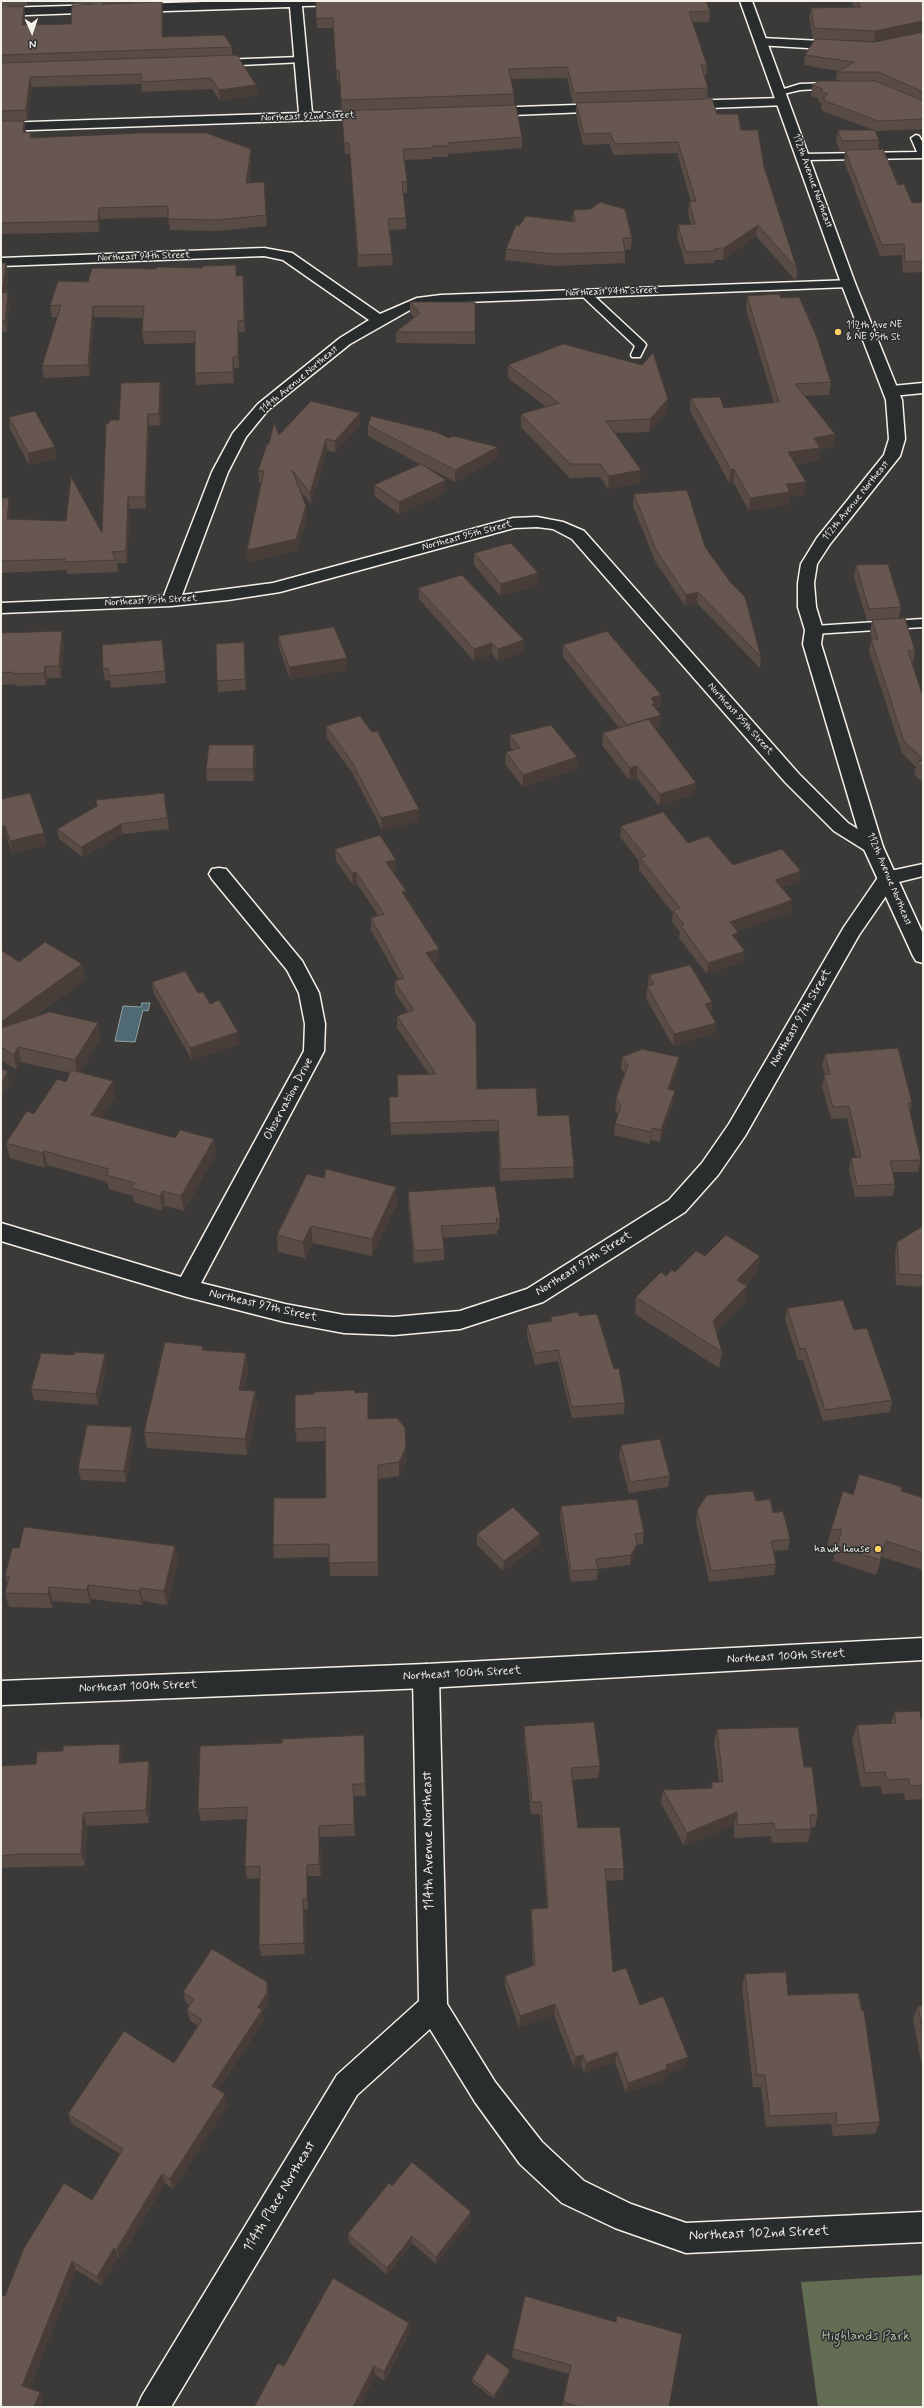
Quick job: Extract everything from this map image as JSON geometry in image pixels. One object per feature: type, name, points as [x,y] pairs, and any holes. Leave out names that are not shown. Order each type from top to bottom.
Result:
[{"type":"street","points":[[1,12],[352,1]]},
{"type":"street","name":"112th Avenue Northeast","points":[[746,1],[848,283],[892,391],[897,439],[892,456],[823,542],[808,564],[806,583],[807,607],[814,630],[812,644],[873,847],[923,956]]},
{"type":"street","points":[[296,3],[306,117]]},
{"type":"street","points":[[761,42],[851,47]]},
{"type":"street","points":[[671,106],[780,97]]},
{"type":"street","points":[[473,112],[616,108]]},
{"type":"street","name":"Northeast 92nd Street","points":[[1,127],[385,115]]},
{"type":"street","name":"Northeast 94th Street","points":[[1,262],[264,252],[286,256],[379,320],[422,302],[585,293],[848,283]]},
{"type":"street","name":"114th Avenue Northeast","points":[[171,601],[220,472],[239,436],[263,407],[346,342],[379,320]]},
{"type":"street","points":[[892,391],[923,388]]},
{"type":"street","name":"Northeast 95th Street","points":[[1,608],[171,601],[274,588],[512,523],[537,522],[557,525],[578,535],[792,778],[835,822],[873,847]]},
{"type":"street","points":[[888,878],[923,870]]},
{"type":"street","name":"Observation Drive","points":[[187,1288],[314,1051],[315,1024],[309,993],[295,966],[219,874]]},
{"type":"street","name":"Northeast 97th Street","points":[[1,1232],[187,1288],[293,1314],[344,1324],[394,1326],[460,1320],[535,1296],[677,1206],[710,1169],[737,1130],[851,932],[888,878]]},
{"type":"street","name":"Northeast 100th Street","points":[[1,1693],[426,1676],[923,1649]]},
{"type":"street","name":"114th Avenue Northeast","points":[[426,1676],[433,2007]]},
{"type":"street","name":"Northeast 102nd Street","points":[[433,2007],[485,2092],[531,2153],[573,2192],[626,2217],[686,2238],[923,2227]]},
{"type":"street","name":"114th Place Northeast","points":[[153,2407],[347,2085],[433,2007]]},
{"type":"lane","points":[[214,63],[300,60]]},
{"type":"lane","points":[[780,97],[800,87],[842,86]]},
{"type":"lane","points":[[804,158],[923,154],[916,138]]},
{"type":"lane","points":[[585,293],[641,345],[636,356]]},
{"type":"lane","points":[[814,630],[923,623]]},
{"type":"green space","name":"Highlands Park","points":[[923,2275],[923,2407],[818,2407],[801,2282]]},
{"type":"water","points":[[142,1003],[150,1003],[148,1011],[143,1010],[135,1042],[115,1041],[123,1006],[141,1007]]},
{"type":"building","points":[[316,1],[706,1],[710,11],[689,12],[707,65],[701,65],[708,88],[574,93],[567,67],[509,69],[514,94],[341,100],[339,70],[336,70],[333,18],[316,18]]},
{"type":"building","points":[[858,1],[923,1],[923,21],[875,31],[814,28],[811,8],[861,7]]},
{"type":"building","points":[[162,2],[162,37],[224,35],[232,47],[1,55],[1,7],[24,6],[22,25],[71,24],[72,5]]},
{"type":"building","points":[[923,32],[923,92],[878,72],[837,72],[854,62],[805,55],[815,39],[875,42]]},
{"type":"building","points":[[237,55],[256,85],[219,90],[211,78],[141,82],[141,74],[30,77],[26,110],[1,111],[1,63]]},
{"type":"building","points":[[820,81],[876,81],[923,101],[923,119],[878,121],[823,100],[825,99],[823,98],[828,94],[820,91],[823,89],[812,85]]},
{"type":"building","points":[[712,99],[717,114],[738,114],[741,130],[758,130],[764,167],[797,269],[758,225],[724,248],[714,249],[715,251],[686,252],[678,225],[695,224],[689,202],[696,201],[678,142],[615,144],[610,133],[584,134],[576,103]]},
{"type":"building","points":[[516,105],[522,137],[448,143],[448,146],[432,146],[432,148],[403,149],[407,181],[402,182],[406,218],[388,219],[392,254],[358,255],[349,143],[344,143],[342,111]]},
{"type":"building","points":[[1,121],[24,121],[23,132],[31,133],[30,138],[142,133],[206,133],[251,149],[246,183],[264,182],[266,215],[217,220],[168,219],[168,206],[99,208],[98,221],[1,223]]},
{"type":"building","points":[[838,130],[875,130],[879,140],[842,141]]},
{"type":"building","points":[[883,149],[898,185],[904,184],[912,203],[923,202],[923,261],[905,262],[904,244],[882,245],[845,150]]},
{"type":"building","points":[[600,202],[625,209],[632,238],[623,238],[625,252],[554,254],[506,249],[516,225],[519,226],[526,216],[575,222],[573,210],[591,209]]},
{"type":"building","points":[[1,263],[6,263],[2,293],[8,292],[5,321],[1,321]]},
{"type":"building","points":[[236,265],[236,276],[243,276],[244,320],[238,321],[238,356],[233,357],[233,372],[195,373],[195,331],[142,332],[144,306],[93,306],[88,365],[42,366],[61,305],[50,306],[58,281],[88,282],[92,268],[156,269],[157,267],[202,268],[202,266]]},
{"type":"building","points":[[779,294],[781,298],[799,297],[816,335],[831,382],[795,384],[835,434],[814,438],[820,448],[788,452],[806,482],[786,484],[790,492],[750,498],[734,469],[731,470],[691,398],[720,397],[724,408],[779,402],[747,296]]},
{"type":"building","points":[[410,302],[475,302],[475,332],[396,332],[420,313]]},
{"type":"building","points":[[563,344],[642,365],[653,353],[668,399],[650,419],[606,421],[641,470],[609,476],[600,464],[570,464],[521,414],[559,403],[508,365]]},
{"type":"building","points":[[160,382],[159,414],[148,414],[145,497],[128,497],[126,551],[112,552],[116,560],[65,562],[65,559],[1,561],[1,498],[9,498],[7,519],[66,521],[71,477],[102,533],[106,424],[109,423],[110,420],[119,420],[121,383]]},
{"type":"building","points":[[311,401],[360,413],[335,441],[326,439],[310,493],[292,470],[306,506],[296,539],[247,550],[264,471],[258,471],[267,444],[269,444],[274,423],[279,435]]},
{"type":"building","points":[[35,411],[55,447],[28,453],[9,417]]},
{"type":"building","points":[[371,416],[436,432],[449,438],[453,436],[498,447],[455,470],[368,425]]},
{"type":"building","points":[[421,464],[446,480],[399,502],[374,485]]},
{"type":"building","points":[[687,490],[705,547],[731,583],[745,597],[761,657],[698,592],[686,595],[656,550],[634,494]]},
{"type":"building","points":[[511,543],[538,573],[501,584],[474,553]]},
{"type":"building","points":[[888,564],[901,607],[869,609],[856,565]]},
{"type":"building","points":[[462,575],[524,640],[498,649],[492,643],[474,649],[418,588]]},
{"type":"building","points":[[905,618],[915,651],[908,651],[923,697],[923,759],[904,741],[871,639],[878,639],[872,620]]},
{"type":"building","points":[[334,627],[347,658],[289,667],[278,636]]},
{"type":"building","points":[[62,631],[59,666],[45,666],[44,673],[1,673],[1,633]]},
{"type":"building","points":[[607,631],[661,695],[651,698],[655,704],[652,704],[661,715],[627,725],[563,645]]},
{"type":"building","points":[[162,640],[165,671],[109,676],[108,668],[103,669],[102,645]]},
{"type":"building","points":[[244,642],[245,679],[217,681],[216,644]]},
{"type":"building","points":[[360,716],[372,732],[377,731],[419,809],[381,818],[352,762],[326,726]]},
{"type":"building","points":[[648,719],[696,783],[660,794],[637,766],[630,768],[603,733]]},
{"type":"building","points":[[551,725],[577,757],[523,775],[506,752],[520,748],[510,735]]},
{"type":"building","points":[[209,745],[254,745],[253,769],[206,769]]},
{"type":"building","points":[[923,760],[923,768],[917,762]]},
{"type":"building","points":[[30,793],[44,833],[10,841],[5,826],[1,827],[1,799]]},
{"type":"building","points":[[164,793],[167,818],[121,824],[81,847],[57,829],[97,806],[96,800]]},
{"type":"building","points":[[663,812],[688,843],[708,836],[733,865],[782,849],[801,871],[775,880],[792,900],[730,922],[738,932],[732,935],[745,951],[708,963],[681,926],[684,925],[673,910],[680,908],[640,858],[646,856],[621,826]]},
{"type":"building","points":[[380,835],[396,860],[386,862],[406,891],[402,892],[439,949],[426,953],[476,1024],[477,1089],[536,1088],[538,1116],[569,1115],[574,1167],[501,1169],[498,1120],[390,1123],[389,1097],[398,1097],[397,1075],[436,1074],[397,1016],[414,1010],[394,981],[404,978],[371,918],[384,914],[356,872],[352,873],[335,849]]},
{"type":"building","points":[[45,942],[82,964],[1,1022],[1,950],[19,962]]},
{"type":"building","points":[[690,965],[712,1002],[705,1004],[716,1023],[674,1034],[647,986],[654,984],[649,975]]},
{"type":"building","points":[[185,971],[198,993],[203,992],[210,1004],[219,1000],[238,1032],[190,1048],[152,982]]},
{"type":"building","points":[[50,1012],[98,1023],[75,1060],[18,1047],[14,1055],[1,1047],[1,1028]]},
{"type":"building","points":[[898,1048],[912,1103],[908,1103],[921,1160],[890,1161],[895,1184],[857,1186],[851,1158],[861,1157],[849,1106],[833,1107],[824,1075],[830,1074],[825,1054]]},
{"type":"building","points":[[642,1049],[679,1057],[668,1089],[675,1091],[661,1130],[652,1128],[651,1132],[615,1124],[621,1106],[616,1098],[628,1065],[622,1057]]},
{"type":"building","points":[[1,1069],[8,1071],[1,1084]]},
{"type":"building","points":[[71,1070],[113,1081],[91,1115],[175,1138],[180,1130],[214,1139],[181,1196],[163,1191],[160,1196],[131,1188],[135,1183],[106,1175],[109,1169],[44,1151],[42,1153],[6,1143],[27,1111],[34,1114],[57,1079],[66,1082]]},
{"type":"building","points":[[326,1169],[396,1187],[372,1239],[311,1226],[303,1242],[277,1235],[307,1174],[324,1178]]},
{"type":"building","points":[[495,1186],[500,1218],[496,1218],[497,1223],[441,1226],[444,1249],[414,1251],[408,1192]]},
{"type":"building","points":[[923,1226],[923,1275],[899,1274],[897,1242]]},
{"type":"building","points":[[726,1235],[760,1256],[737,1280],[747,1286],[713,1321],[722,1352],[636,1297],[661,1272],[666,1276],[672,1270],[675,1272],[696,1251],[705,1256]]},
{"type":"building","points":[[843,1300],[854,1330],[867,1328],[892,1400],[825,1410],[805,1348],[800,1349],[787,1308]]},
{"type":"building","points":[[578,1312],[579,1316],[597,1314],[614,1369],[619,1368],[625,1403],[572,1407],[558,1350],[535,1353],[527,1325],[552,1321],[551,1317]]},
{"type":"building","points":[[165,1342],[203,1346],[202,1350],[246,1353],[239,1390],[255,1391],[245,1439],[144,1432]]},
{"type":"building","points":[[75,1352],[105,1354],[96,1394],[31,1389],[41,1353],[74,1355]]},
{"type":"building","points":[[354,1390],[355,1393],[368,1392],[368,1419],[397,1418],[405,1428],[406,1447],[399,1462],[378,1465],[378,1562],[329,1563],[329,1544],[273,1545],[274,1498],[326,1498],[325,1427],[295,1429],[295,1395],[314,1394],[314,1392]]},
{"type":"building","points":[[87,1425],[132,1427],[124,1471],[78,1469]]},
{"type":"building","points":[[660,1439],[670,1476],[630,1482],[621,1445]]},
{"type":"building","points":[[859,1474],[902,1487],[901,1491],[923,1498],[923,1553],[886,1541],[880,1560],[837,1546],[842,1529],[831,1530],[843,1491],[853,1495]]},
{"type":"building","points":[[753,1491],[756,1501],[770,1499],[773,1513],[783,1511],[790,1539],[771,1541],[776,1564],[711,1571],[697,1510],[707,1495]]},
{"type":"building","points":[[637,1499],[644,1533],[635,1534],[637,1544],[631,1555],[596,1559],[598,1569],[571,1571],[561,1506]]},
{"type":"building","points":[[513,1507],[540,1534],[504,1561],[477,1534]]},
{"type":"building","points":[[24,1527],[175,1546],[164,1591],[140,1588],[139,1591],[88,1585],[87,1590],[49,1587],[48,1594],[5,1593],[9,1577],[5,1576],[12,1548],[19,1548]]},
{"type":"building","points":[[920,1711],[921,1719],[923,1719],[923,1785],[910,1786],[909,1779],[887,1780],[885,1772],[865,1773],[857,1725],[896,1723],[894,1712]]},
{"type":"building","points":[[594,1722],[600,1766],[571,1768],[578,1828],[620,1827],[624,1869],[605,1869],[613,1972],[626,1968],[640,2005],[663,1996],[688,2057],[666,2065],[667,2069],[628,2083],[617,2052],[586,2063],[583,2055],[575,2057],[555,2004],[520,2016],[505,1976],[535,1965],[531,1909],[548,1908],[541,1802],[532,1802],[524,1726]]},
{"type":"building","points":[[798,1727],[804,1767],[812,1767],[818,1814],[810,1815],[811,1829],[775,1830],[774,1823],[737,1825],[737,1812],[687,1833],[663,1790],[712,1788],[712,1782],[723,1782],[717,1729]]},
{"type":"building","points":[[364,1735],[365,1784],[353,1784],[354,1824],[319,1826],[319,1864],[307,1865],[307,1899],[303,1899],[304,1943],[259,1945],[260,1866],[245,1867],[247,1807],[198,1809],[200,1746],[282,1743],[282,1739]]},
{"type":"building","points":[[120,1744],[119,1763],[149,1761],[146,1810],[83,1813],[81,1854],[18,1854],[1,1856],[1,1766],[36,1764],[37,1752],[63,1751],[63,1746]]},
{"type":"building","points":[[212,1949],[267,1982],[267,1993],[258,2007],[262,2010],[212,2086],[225,2094],[170,2179],[162,2174],[116,2250],[114,2248],[97,2277],[72,2261],[22,2386],[40,2392],[34,2407],[1,2407],[1,2295],[5,2296],[24,2248],[64,2183],[92,2200],[123,2149],[68,2114],[124,2031],[174,2063],[202,2020],[187,2010],[194,1999],[183,1992]]},
{"type":"building","points":[[786,1972],[788,1995],[858,1993],[862,2011],[864,2011],[880,2122],[837,2125],[836,2113],[770,2116],[765,2075],[757,2075],[745,1974]]},
{"type":"building","points":[[918,2006],[923,2006],[923,2032]]},
{"type":"building","points":[[412,2162],[471,2212],[436,2257],[412,2236],[387,2268],[348,2234],[389,2183],[392,2186]]},
{"type":"building","points":[[333,2278],[409,2323],[384,2372],[374,2366],[353,2407],[254,2407],[278,2363],[284,2366]]},
{"type":"building","points":[[525,2296],[616,2322],[617,2316],[682,2334],[669,2407],[580,2407],[563,2402],[571,2365],[513,2349]]},
{"type":"building","points":[[487,2353],[510,2370],[494,2396],[472,2379]]},
{"type":"place","name":"112th Ave NE & NE 95th St","points":[[838,332]]},
{"type":"place","name":"hawk house","points":[[878,1549]]}]
